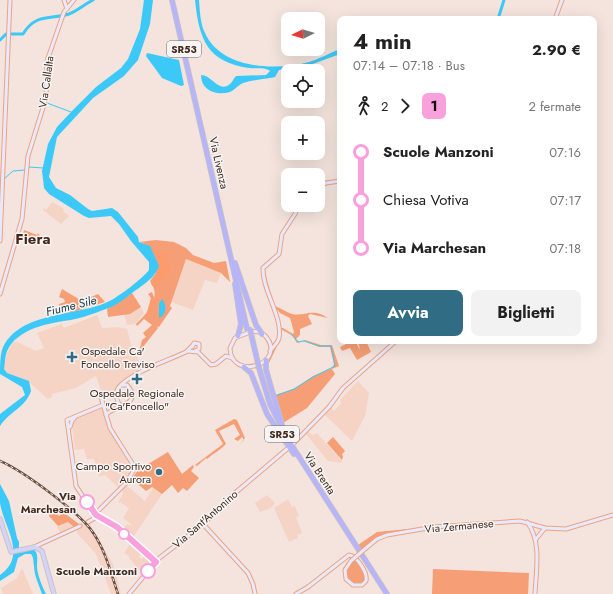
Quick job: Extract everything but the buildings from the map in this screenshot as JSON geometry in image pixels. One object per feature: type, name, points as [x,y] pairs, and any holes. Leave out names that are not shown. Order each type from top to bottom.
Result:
[{"type":"highway","name":"Via Livenza","points":[[173,0],[224,214],[234,263]]},
{"type":"highway","name":"Via Livenza","points":[[173,0],[249,329]]},
{"type":"highway","points":[[234,263],[256,325],[262,334]]},
{"type":"highway","points":[[234,263],[240,324],[238,336]]},
{"type":"highway","name":"Via Brenta","points":[[249,329],[271,414],[294,454],[386,594]]},
{"type":"highway","points":[[266,360],[266,370],[287,438]]},
{"type":"highway","points":[[244,367],[251,373],[267,414],[294,454]]},
{"type":"highway","name":"Via Brenta","points":[[258,368],[270,404],[287,438],[386,594]]},
{"type":"main road","points":[[0,519],[8,548],[13,553],[36,547],[41,550],[54,594]]},
{"type":"street","points":[[0,240],[10,0]]},
{"type":"street","points":[[64,0],[67,9]]},
{"type":"street","name":"Via Callalta","points":[[0,294],[22,219],[26,165],[45,101],[47,61],[63,15],[74,0]]},
{"type":"street","points":[[556,16],[562,0]]},
{"type":"street","points":[[325,184],[337,182]]},
{"type":"street","points":[[192,346],[206,362],[212,365],[226,356],[229,356],[244,367],[257,365],[266,360],[279,338],[272,300],[265,286],[263,268],[279,254],[283,232],[297,212]]},
{"type":"street","points":[[206,362],[216,363],[230,348],[238,336],[254,332],[262,334],[272,344],[276,343]]},
{"type":"street","points":[[269,342],[270,351]]},
{"type":"street","points":[[115,408],[117,402],[117,392],[122,385],[132,378],[186,352],[194,343],[198,343],[201,355]]},
{"type":"street","points":[[293,444],[329,407],[343,388],[393,344]]},
{"type":"street","points":[[230,348],[232,358]]},
{"type":"street","points":[[186,352],[200,349]]},
{"type":"street","points":[[106,414],[115,408],[128,404],[131,400],[132,394],[128,382],[132,378]]},
{"type":"street","points":[[122,385],[129,387]]},
{"type":"street","points":[[102,397],[103,406],[111,430],[132,463],[134,470],[126,483],[98,514],[88,522],[98,519],[106,520]]},
{"type":"street","points":[[117,402],[123,406]]},
{"type":"street","points":[[111,410],[103,406],[78,414],[70,421],[77,487],[84,498],[98,514],[117,527],[156,562]]},
{"type":"street","name":"Via Sant'Antonino","points":[[129,594],[156,562],[203,524],[239,489],[287,449]]},
{"type":"street","name":"Via Zermanese","points":[[296,594],[308,587],[349,555],[355,557],[366,575],[366,581],[362,585],[353,585],[346,579],[345,570],[351,561],[366,548],[384,536],[421,529],[516,521],[528,522],[545,528],[570,529],[613,515]]},
{"type":"street","points":[[528,522],[533,531],[536,542]]},
{"type":"street","points":[[203,524],[248,573],[253,584],[255,594]]},
{"type":"street","points":[[533,531],[533,528],[536,525]]},
{"type":"street","points":[[32,548],[48,542],[80,526]]},
{"type":"street","points":[[535,594],[536,542],[537,536],[545,528]]},
{"type":"street","points":[[45,563],[43,547],[48,542]]},
{"type":"shaded area","points":[[52,202],[64,209],[63,211],[69,216],[61,224],[43,210],[44,208],[46,210]]},
{"type":"shaded area","points":[[24,230],[37,235],[38,233],[42,238],[36,245],[22,238]]},
{"type":"shaded area","points":[[156,240],[174,242],[186,248],[193,255],[214,263],[226,261],[230,282],[221,273],[186,259],[170,306],[172,308],[159,327],[157,326],[158,328],[139,352],[142,340],[146,337],[143,333],[152,325],[144,319],[137,326],[136,324],[149,310],[154,299],[155,293],[150,281],[156,273],[154,258],[151,250],[148,246],[139,242]]},
{"type":"shaded area","points":[[152,248],[164,253],[171,269],[156,287],[152,286],[151,283],[161,264]]},
{"type":"shaded area","points":[[186,259],[221,273],[217,283],[205,280],[193,310],[171,302]]},
{"type":"shaded area","points":[[62,289],[82,301],[98,294],[105,302],[73,312],[58,314],[59,304],[65,302],[64,299],[59,297]]},
{"type":"shaded area","points":[[152,292],[155,305],[146,316],[151,298],[148,294]]},
{"type":"shaded area","points":[[132,293],[141,307],[130,314],[108,317],[107,309]]},
{"type":"shaded area","points":[[274,306],[292,314],[317,313],[328,318],[310,314],[308,316],[312,324],[300,329],[300,335],[296,339],[299,342],[305,340],[321,345],[332,345],[339,366],[332,369],[335,374],[307,408],[283,423],[270,383],[267,367],[268,358],[274,347],[278,344],[268,365],[275,395],[294,389],[313,376],[332,368],[334,364],[330,347],[319,347],[304,341],[297,343],[293,336],[279,328],[283,328],[293,334],[294,332],[290,318],[280,313]]},
{"type":"shaded area","points":[[141,307],[144,313],[135,324],[127,325],[124,314],[130,314]]},
{"type":"shaded area","name":"Ospedale Ca' Foncello Treviso","points":[[97,315],[102,328],[118,327],[127,329],[132,348],[142,366],[142,369],[132,374],[113,392],[102,394],[96,376],[76,388],[52,394],[52,397],[48,399],[29,382],[7,373],[4,369],[7,352],[14,342],[36,351],[44,348],[37,333],[62,324],[64,328]]},
{"type":"shaded area","points":[[346,344],[357,344],[360,350],[358,344],[367,344],[371,352],[357,360],[350,348],[342,351],[340,347]]},
{"type":"shaded area","points":[[358,381],[369,393],[365,416],[352,441],[324,414],[331,408],[334,411],[341,403],[340,400]]},
{"type":"shaded area","points":[[102,408],[110,431],[131,467],[129,475],[119,488],[105,475],[99,476],[94,459],[87,459],[84,449],[75,450],[72,426],[73,421],[77,417]]},
{"type":"shaded area","points":[[234,419],[237,420],[245,438],[244,440],[242,437],[238,441],[234,439],[240,435],[234,424],[219,431],[226,444],[197,466],[195,465],[223,444],[215,430]]},
{"type":"shaded area","points":[[308,431],[312,435],[317,433],[342,461],[341,463],[328,461],[306,434]]},
{"type":"shaded area","points":[[333,437],[345,451],[342,454],[342,460],[327,443]]},
{"type":"shaded area","name":"Campo Sportivo Aurora","points":[[168,452],[182,474],[193,465],[194,467],[191,471],[199,478],[187,491],[183,488],[178,493],[172,485],[162,494],[152,487],[146,491],[132,479],[138,470]]},
{"type":"shaded area","points":[[126,485],[145,501],[153,488],[162,494],[132,539],[122,530],[127,524],[133,526],[123,518],[129,508],[120,502],[118,503],[123,494],[122,489]]},
{"type":"shaded area","points":[[267,495],[275,503],[271,508],[260,512],[255,503]]},
{"type":"shaded area","points":[[288,499],[292,507],[295,506],[299,516],[296,517],[302,533],[297,535],[298,538],[289,542],[274,508]]},
{"type":"shaded area","points":[[46,506],[50,506],[59,516],[63,512],[79,524],[74,527],[68,522],[58,526],[49,516],[50,507]]},
{"type":"shaded area","points":[[68,522],[74,527],[61,534],[57,527]]},
{"type":"shaded area","points":[[89,523],[113,564],[121,594],[111,594],[96,554],[77,533],[77,530]]},
{"type":"shaded area","points":[[408,529],[377,538],[361,550],[358,545],[377,532]]},
{"type":"shaded area","points":[[131,542],[130,546],[140,554],[139,557],[142,559],[145,555],[151,560],[152,563],[143,574],[140,571],[142,569],[139,570],[129,556],[124,553]]},
{"type":"shaded area","points":[[355,559],[365,575],[366,579],[362,584],[350,583],[347,581],[346,573]]},
{"type":"shaded area","points":[[22,568],[33,594],[3,594],[1,588],[17,578]]},
{"type":"shaded area","points":[[433,569],[529,573],[528,594],[432,594]]},
{"type":"water","points":[[144,0],[153,0],[150,24],[138,60],[124,76],[93,98],[57,137],[49,177],[56,188],[70,195],[88,209],[92,211],[112,208],[118,212],[138,237],[139,242],[150,246],[159,266],[148,281],[115,305],[80,318],[35,328],[26,332],[12,343],[6,353],[4,369],[7,373],[29,381],[31,391],[25,402],[0,426],[0,414],[25,395],[22,387],[0,374],[0,359],[2,350],[9,338],[19,329],[32,322],[90,308],[108,302],[128,289],[149,270],[149,262],[111,216],[89,218],[49,194],[44,188],[42,171],[48,144],[57,127],[96,87],[121,68],[128,59],[140,29]]},
{"type":"water","points":[[195,0],[199,0],[200,17],[205,33],[213,45],[223,54],[250,64],[281,66],[281,70],[279,70],[275,77],[243,83],[230,92],[219,93],[210,91],[203,85],[201,75],[208,77],[223,87],[230,84],[236,76],[266,75],[270,71],[266,69],[235,65],[223,60],[208,46],[199,26]]},
{"type":"water","points":[[337,50],[337,55],[313,64],[300,64],[309,62]]},
{"type":"water","points":[[147,53],[179,60],[184,85],[181,86],[162,78],[146,56]]},
{"type":"water","points":[[162,299],[165,304],[165,312],[162,317],[159,318],[159,304]]},
{"type":"water","points":[[0,484],[9,501],[19,542],[19,553],[33,549],[36,552],[38,573],[46,594],[42,594],[31,554],[25,554],[18,558],[14,572],[0,581],[0,575],[8,567],[12,559],[13,550],[12,541],[0,503]]},
{"type":"waterway","points":[[0,40],[6,34],[23,34],[28,27],[38,20],[69,14],[93,0]]},
{"type":"waterway","name":"Fiume Sile","points":[[499,16],[504,0]]},
{"type":"waterway","points":[[47,103],[71,112]]},
{"type":"waterway","points":[[29,167],[43,168]]},
{"type":"waterway","points":[[4,179],[13,171],[25,170]]},
{"type":"waterway","points":[[275,396],[294,389],[335,366],[331,346],[319,346],[304,341],[298,342],[291,334]]},
{"type":"tunnel","points":[[80,526],[88,522]]},
{"type":"railway","points":[[0,461],[23,474],[51,493],[87,525],[102,548],[118,594]]},
{"type":"bus line","name":"1","points":[[87,502],[96,515],[117,527],[156,562],[148,571]]},
{"type":"place","name":"Ospedale Ca' Foncello Treviso","points":[[72,357]]},
{"type":"place","name":"Ospedale Regionale \"Ca'Foncello\"","points":[[137,379]]},
{"type":"place","name":"Campo Sportivo Aurora","points":[[159,472]]},
{"type":"place","name":"Via Marchesan","points":[[87,502]]},
{"type":"place","name":"Scuole Manzoni","points":[[148,571]]},
{"type":"district","name":"Fiera","points":[[33,239]]}]
